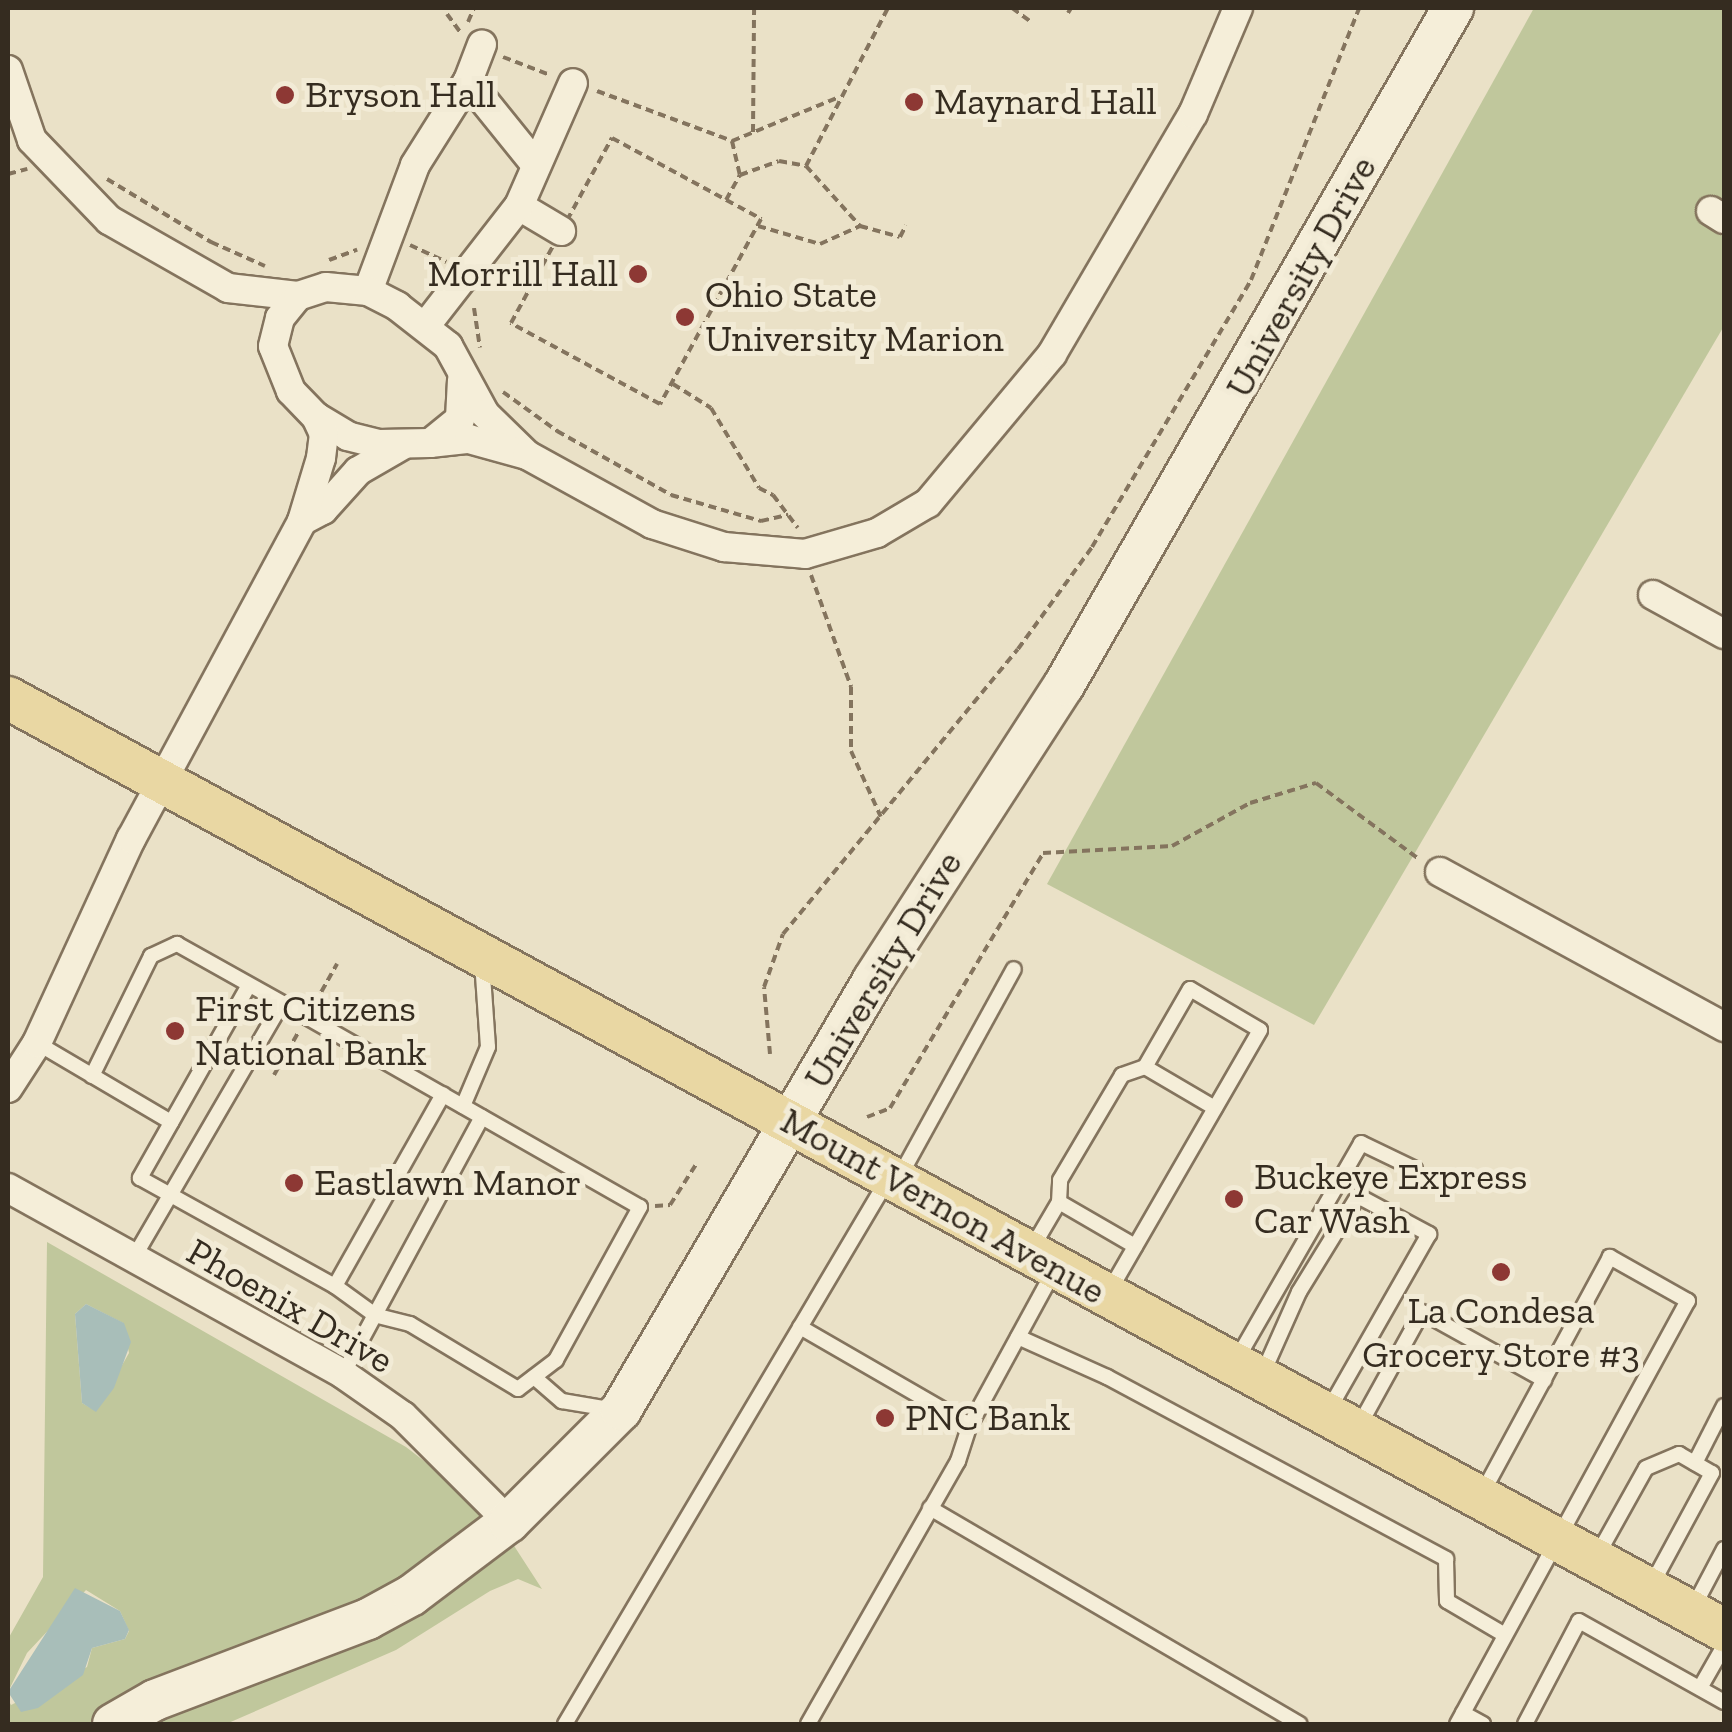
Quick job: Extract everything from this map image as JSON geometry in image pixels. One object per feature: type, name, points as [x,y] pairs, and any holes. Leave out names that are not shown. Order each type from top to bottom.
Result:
[{"type":"main road","name":"Mount Vernon Avenue","points":[[8,698],[1708,1621]]},
{"type":"street","points":[[8,70],[32,140],[65,182],[109,220],[228,288],[261,321],[291,390],[316,417],[348,436],[417,444],[469,439],[527,455],[652,524],[724,547],[805,554],[876,534],[928,503],[1052,354],[1193,114],[1238,8]]},
{"type":"street","name":"University Drive","points":[[113,1724],[156,1700],[368,1619],[470,1556],[621,1410],[792,1124],[872,980],[1074,668],[1453,8]]},
{"type":"street","points":[[368,292],[415,166],[468,81],[473,40]]},
{"type":"street","points":[[468,81],[535,164]]},
{"type":"street","points":[[427,324],[519,206],[572,83]]},
{"type":"street","points":[[519,206],[560,231]]},
{"type":"street","points":[[228,288],[298,296],[326,287],[368,292],[427,324],[448,346],[462,380],[485,414],[527,455]]},
{"type":"street","points":[[273,346],[280,318],[298,296]]},
{"type":"street","points":[[302,521],[323,510],[358,471],[460,419],[462,380]]},
{"type":"street","points":[[8,1088],[37,1043],[162,780],[302,521],[322,458],[324,434],[316,417]]},
{"type":"street","points":[[1653,596],[1724,634]]},
{"type":"street","points":[[1440,872],[1724,1026]]},
{"type":"street","name":"Phoenix Drive","points":[[8,1188],[343,1374],[403,1416],[509,1522]]},
{"type":"lane","points":[[92,1076],[151,956],[177,944],[640,1207],[556,1360],[518,1389],[410,1324],[375,1315],[334,1286],[140,1178],[248,985]]},
{"type":"lane","points":[[463,1106],[488,1047],[481,956]]},
{"type":"lane","points":[[565,1724],[893,1179],[1014,968]]},
{"type":"lane","points":[[808,1724],[930,1508],[1018,1338],[1059,1202],[1060,1180],[1122,1075],[1145,1067],[1190,989],[1260,1030],[1107,1295]]},
{"type":"lane","points":[[134,1259],[282,1003]]},
{"type":"lane","points":[[37,1043],[171,1122]]},
{"type":"lane","points":[[1145,1067],[1215,1108]]},
{"type":"lane","points":[[334,1286],[442,1094]]},
{"type":"lane","points":[[343,1374],[482,1117]]},
{"type":"lane","points":[[1247,1371],[1361,1143],[1415,1169]]},
{"type":"lane","points":[[1247,1371],[1358,1196],[1428,1234],[1341,1422]]},
{"type":"lane","points":[[1059,1202],[1136,1246]]},
{"type":"lane","points":[[1480,1498],[1610,1256],[1688,1301],[1586,1480],[1460,1719],[1483,1724]]},
{"type":"lane","points":[[1341,1422],[1422,1312],[1544,1380]]},
{"type":"lane","points":[[800,1328],[970,1425]]},
{"type":"lane","points":[[1018,1338],[1107,1378],[1446,1560],[1446,1601],[1505,1634]]},
{"type":"lane","points":[[534,1377],[562,1401],[621,1410]]},
{"type":"lane","points":[[1694,1463],[1724,1406]]},
{"type":"lane","points":[[1595,1560],[1646,1468],[1679,1454],[1712,1472],[1649,1589]]},
{"type":"lane","points":[[930,1508],[1300,1724]]},
{"type":"lane","points":[[1708,1621],[1724,1548]]},
{"type":"lane","points":[[1525,1724],[1579,1621],[1724,1702]]},
{"type":"lane","points":[[1700,1688],[1724,1646]]},
{"type":"path","points":[[473,40],[474,8]]},
{"type":"path","points":[[752,132],[754,8]]},
{"type":"path","points":[[806,166],[837,98],[888,8]]},
{"type":"path","points":[[1012,8],[1031,22]]},
{"type":"path","points":[[770,1054],[764,987],[769,961],[784,934],[881,817],[1092,547],[1251,280],[1359,8]]},
{"type":"path","points":[[446,14],[473,40],[572,83],[732,140],[837,98]]},
{"type":"path","points":[[612,138],[726,200],[761,219],[660,404],[511,323],[612,138]]},
{"type":"path","points":[[732,140],[740,175]]},
{"type":"path","points":[[726,200],[740,175],[779,161],[806,166],[860,226],[900,236],[906,225]]},
{"type":"path","points":[[8,174],[30,168]]},
{"type":"path","points":[[758,226],[820,244],[860,226]]},
{"type":"path","points":[[672,384],[711,408],[760,488],[774,495],[800,531],[851,686],[851,751],[881,817]]},
{"type":"path","points":[[867,1117],[890,1108],[1043,853],[1172,846],[1250,803],[1316,784],[1440,872]]},
{"type":"path","points":[[640,1207],[670,1205],[697,1163]]},
{"type":"green space","points":[[1534,8],[1724,8],[1724,326],[1314,1025],[1047,884]]},
{"type":"green space","points":[[47,1242],[406,1447],[494,1515],[542,1589],[518,1579],[490,1591],[396,1650],[226,1724],[8,1724],[8,1699],[11,1705],[87,1667],[92,1648],[125,1639],[129,1631],[120,1611],[86,1590],[27,1653],[8,1692],[8,1639],[43,1577]],"holes":[[[86,1304],[123,1323],[129,1353],[96,1411],[82,1403],[75,1314]]]},
{"type":"water","points":[[86,1304],[124,1323],[131,1342],[114,1388],[96,1412],[82,1403],[75,1314]]},
{"type":"water","points":[[75,1588],[120,1611],[129,1630],[125,1639],[92,1648],[83,1675],[38,1708],[21,1712],[8,1692]]},
{"type":"place","name":"Bryson Hall","points":[[285,95]]},
{"type":"place","name":"Maynard Hall","points":[[914,102]]},
{"type":"place","name":"Morrill Hall","points":[[638,274]]},
{"type":"place","name":"Ohio State University Marion","points":[[685,317]]},
{"type":"place","name":"First Citizens National Bank","points":[[175,1031]]},
{"type":"place","name":"Eastlawn Manor","points":[[294,1183]]},
{"type":"place","name":"Buckeye Express Car Wash","points":[[1234,1199]]},
{"type":"place","name":"La Condesa Grocery Store #3","points":[[1501,1272]]},
{"type":"place","name":"PNC Bank","points":[[885,1418]]}]
